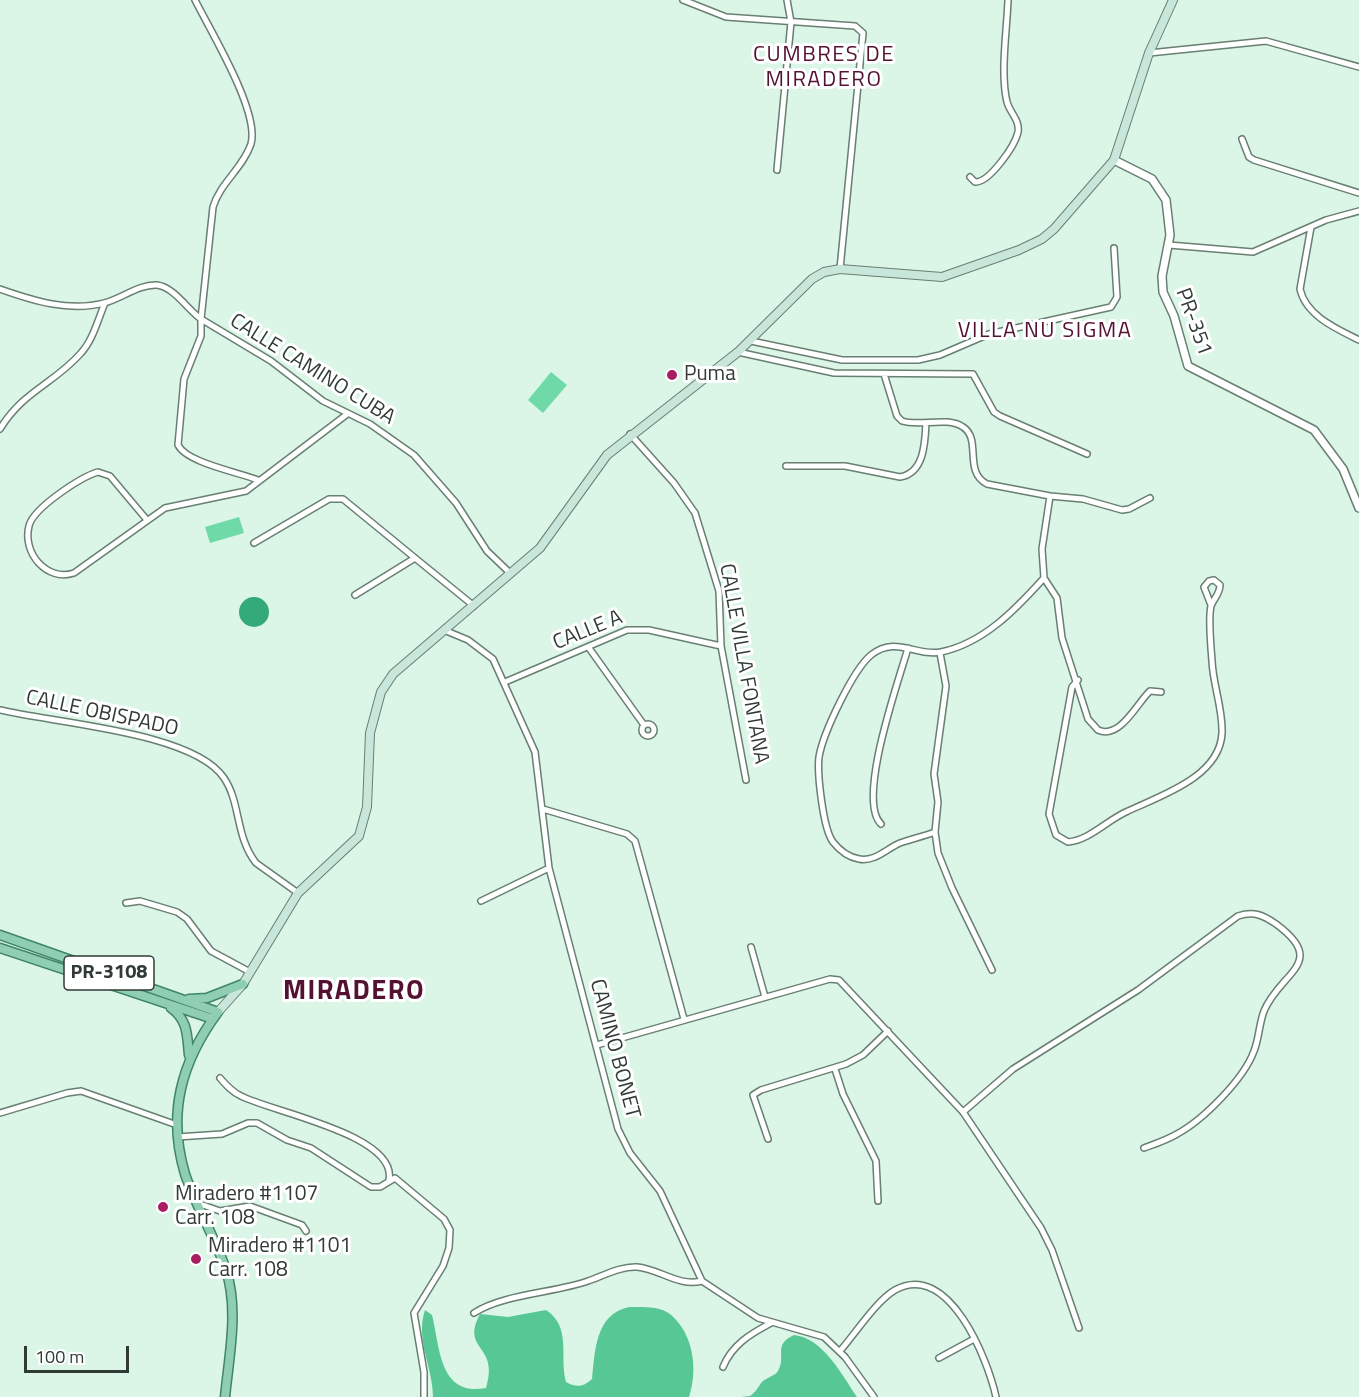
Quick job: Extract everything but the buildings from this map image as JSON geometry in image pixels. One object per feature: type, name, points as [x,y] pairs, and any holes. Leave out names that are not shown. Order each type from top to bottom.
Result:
[{"type":"main road","points":[[225,1397],[233,1317],[227,1272],[186,1175],[176,1137],[182,1079],[201,1035],[243,984],[298,893],[359,836],[367,807],[370,733],[381,692],[402,664],[474,606],[540,548],[607,455],[630,434],[751,341],[812,279],[824,272],[840,269],[942,277],[1019,250],[1042,239],[1054,229],[1114,160],[1149,53],[1173,0]]},
{"type":"main road","name":"PR-3108","points":[[0,935],[179,998],[215,1016]]},
{"type":"main road","name":"PR-3108","points":[[0,948],[163,1003],[215,1016]]},
{"type":"main road","points":[[179,998],[207,998],[243,984]]},
{"type":"main road","points":[[163,1003],[183,1020],[187,1028],[190,1058]]},
{"type":"street","name":"CALLE CAMINO CUBA","points":[[195,0],[248,106],[252,130],[251,144],[245,157],[216,197],[213,207],[201,319],[271,361],[305,388],[346,415],[378,429],[414,455],[456,503],[487,551],[511,574]]},
{"type":"street","points":[[683,0],[726,17],[855,26],[863,33],[840,269]]},
{"type":"street","points":[[777,170],[791,22],[786,0]]},
{"type":"street","points":[[970,177],[975,182],[982,182],[990,176],[1018,134],[1018,122],[1007,104],[1005,83],[1008,0]]},
{"type":"street","points":[[1149,53],[1266,41],[1359,67]]},
{"type":"street","points":[[1242,139],[1249,157],[1254,160],[1359,193]]},
{"type":"street","name":"PR-351","points":[[1114,160],[1152,179],[1158,185],[1169,209],[1169,245],[1162,276],[1163,292],[1174,316],[1188,366],[1314,430],[1340,463],[1359,508]]},
{"type":"street","points":[[1169,245],[1253,252],[1311,227],[1359,211]]},
{"type":"street","points":[[1311,227],[1300,289],[1301,296],[1328,324],[1359,340]]},
{"type":"street","points":[[751,341],[842,360],[918,360],[940,355],[989,334],[1111,307],[1117,297],[1114,248]]},
{"type":"street","points":[[0,289],[33,300],[72,307],[105,303],[140,289],[158,285],[172,293],[201,319],[201,336],[184,379],[178,445],[181,450],[195,458],[258,480]]},
{"type":"street","points":[[0,429],[21,401],[79,356],[90,340],[105,303]]},
{"type":"street","points":[[738,352],[827,372],[973,374],[994,412],[1087,454]]},
{"type":"street","points":[[884,374],[899,418],[908,423],[954,423],[964,428],[970,438],[973,466],[982,481],[1050,496],[1083,499],[1122,510],[1135,507],[1150,498]]},
{"type":"street","points":[[147,520],[110,476],[98,472],[76,483],[36,512],[28,526],[29,541],[44,570],[67,575],[87,566],[147,520],[171,505],[246,491],[346,415]]},
{"type":"street","points":[[786,466],[845,466],[900,477],[906,476],[917,467],[921,457],[926,423]]},
{"type":"street","name":"CALLE VILLA FONTANA","points":[[630,434],[674,483],[695,513],[718,591],[720,646],[746,780]]},
{"type":"street","points":[[1050,496],[1042,549],[1044,578],[1057,598],[1062,638],[1078,680],[1088,719],[1102,732],[1120,725],[1150,691],[1161,692]]},
{"type":"street","points":[[254,543],[329,499],[343,499],[474,606]]},
{"type":"street","points":[[355,595],[415,558]]},
{"type":"street","points":[[935,832],[899,843],[872,859],[861,860],[847,856],[832,841],[823,804],[819,758],[828,730],[869,657],[889,647],[940,653],[1000,623],[1044,578]]},
{"type":"street","points":[[1078,680],[1072,687],[1050,803],[1053,831],[1060,839],[1068,842],[1088,836],[1110,819],[1188,783],[1202,770],[1218,748],[1222,734],[1212,663],[1211,605]]},
{"type":"street","name":"CALLE A","points":[[505,682],[627,630],[641,629],[720,646]]},
{"type":"street","name":"CAMINO BONET","points":[[444,630],[484,650],[493,659],[535,752],[549,868],[618,1129],[630,1153],[660,1191],[702,1281]]},
{"type":"street","points":[[589,648],[644,725]]},
{"type":"street","points":[[881,824],[874,814],[876,766],[908,648]]},
{"type":"street","points":[[940,653],[946,686],[934,774],[938,819],[935,832],[941,863],[993,969]]},
{"type":"street","name":"CALLE OBISPADO","points":[[0,710],[173,745],[203,758],[225,779],[241,836],[251,856],[256,863],[298,893]]},
{"type":"street","points":[[543,809],[627,834],[635,841],[684,1019]]},
{"type":"street","points":[[481,901],[549,868]]},
{"type":"street","points":[[126,903],[140,901],[177,912],[187,919],[211,951],[250,972]]},
{"type":"street","points":[[963,1112],[1013,1069],[1138,990],[1238,916],[1251,914],[1265,917],[1294,937],[1301,955],[1297,967],[1264,1011],[1250,1060],[1214,1104],[1194,1123],[1176,1135],[1144,1148]]},
{"type":"street","points":[[751,947],[765,997]]},
{"type":"street","points":[[597,1045],[684,1019],[835,979],[843,983],[963,1112],[1041,1228],[1052,1250],[1079,1328]]},
{"type":"street","points":[[768,1139],[753,1095],[761,1090],[835,1069],[862,1055],[888,1032]]},
{"type":"street","points":[[835,1069],[843,1095],[876,1161],[878,1201]]},
{"type":"street","points":[[220,1078],[230,1089],[243,1097],[278,1112],[319,1123],[373,1148],[386,1161],[390,1173],[389,1180]]},
{"type":"street","points":[[0,1113],[81,1091],[177,1125]]},
{"type":"street","points":[[176,1137],[222,1134],[248,1123],[257,1123],[287,1140],[310,1148],[371,1187],[381,1187],[395,1178],[444,1220],[450,1230],[446,1258],[414,1313],[425,1379],[424,1397]]},
{"type":"street","points":[[197,1203],[220,1211],[250,1206],[302,1225],[306,1231]]},
{"type":"street","points":[[474,1313],[486,1305],[567,1288],[625,1268],[644,1269],[690,1284],[702,1281],[758,1318],[771,1323],[797,1327],[824,1337],[840,1351],[874,1397]]},
{"type":"street","points":[[840,1351],[887,1295],[908,1286],[928,1287],[944,1296],[959,1312],[974,1339],[996,1397]]},
{"type":"street","points":[[723,1367],[729,1354],[743,1339],[771,1323]]},
{"type":"street","points":[[939,1358],[974,1339]]},
{"type":"shaded area","points":[[551,372],[567,385],[543,413],[528,400]]},
{"type":"shaded area","points":[[239,517],[244,533],[210,543],[205,527]]},
{"type":"shaded area","points":[[254,597],[260,598],[268,606],[268,618],[260,626],[254,627],[248,626],[240,618],[239,612],[240,606],[248,598]]},
{"type":"shaded area","points":[[629,1307],[666,1311],[678,1322],[692,1353],[693,1375],[689,1397],[433,1397],[423,1343],[422,1321],[425,1310],[432,1315],[444,1367],[459,1385],[471,1389],[486,1388],[489,1374],[485,1355],[474,1335],[480,1314],[508,1317],[546,1310],[554,1317],[562,1333],[566,1382],[580,1386],[592,1379],[596,1346],[603,1326],[609,1317]]},
{"type":"shaded area","points":[[794,1335],[814,1343],[823,1350],[857,1397],[741,1397],[750,1396],[762,1382],[777,1373],[783,1343]]},
{"type":"place","name":"Puma","points":[[672,375]]},
{"type":"place","name":"Miradero #1107 Carr. 108","points":[[163,1207]]},
{"type":"place","name":"Miradero #1101 Carr. 108","points":[[196,1259]]},
{"type":"district","name":"CUMBRES DE MIRADERO","points":[[824,68]]},
{"type":"district","name":"VILLA NU SIGMA","points":[[1045,332]]},
{"type":"district","name":"MIRADERO","points":[[354,992]]}]
